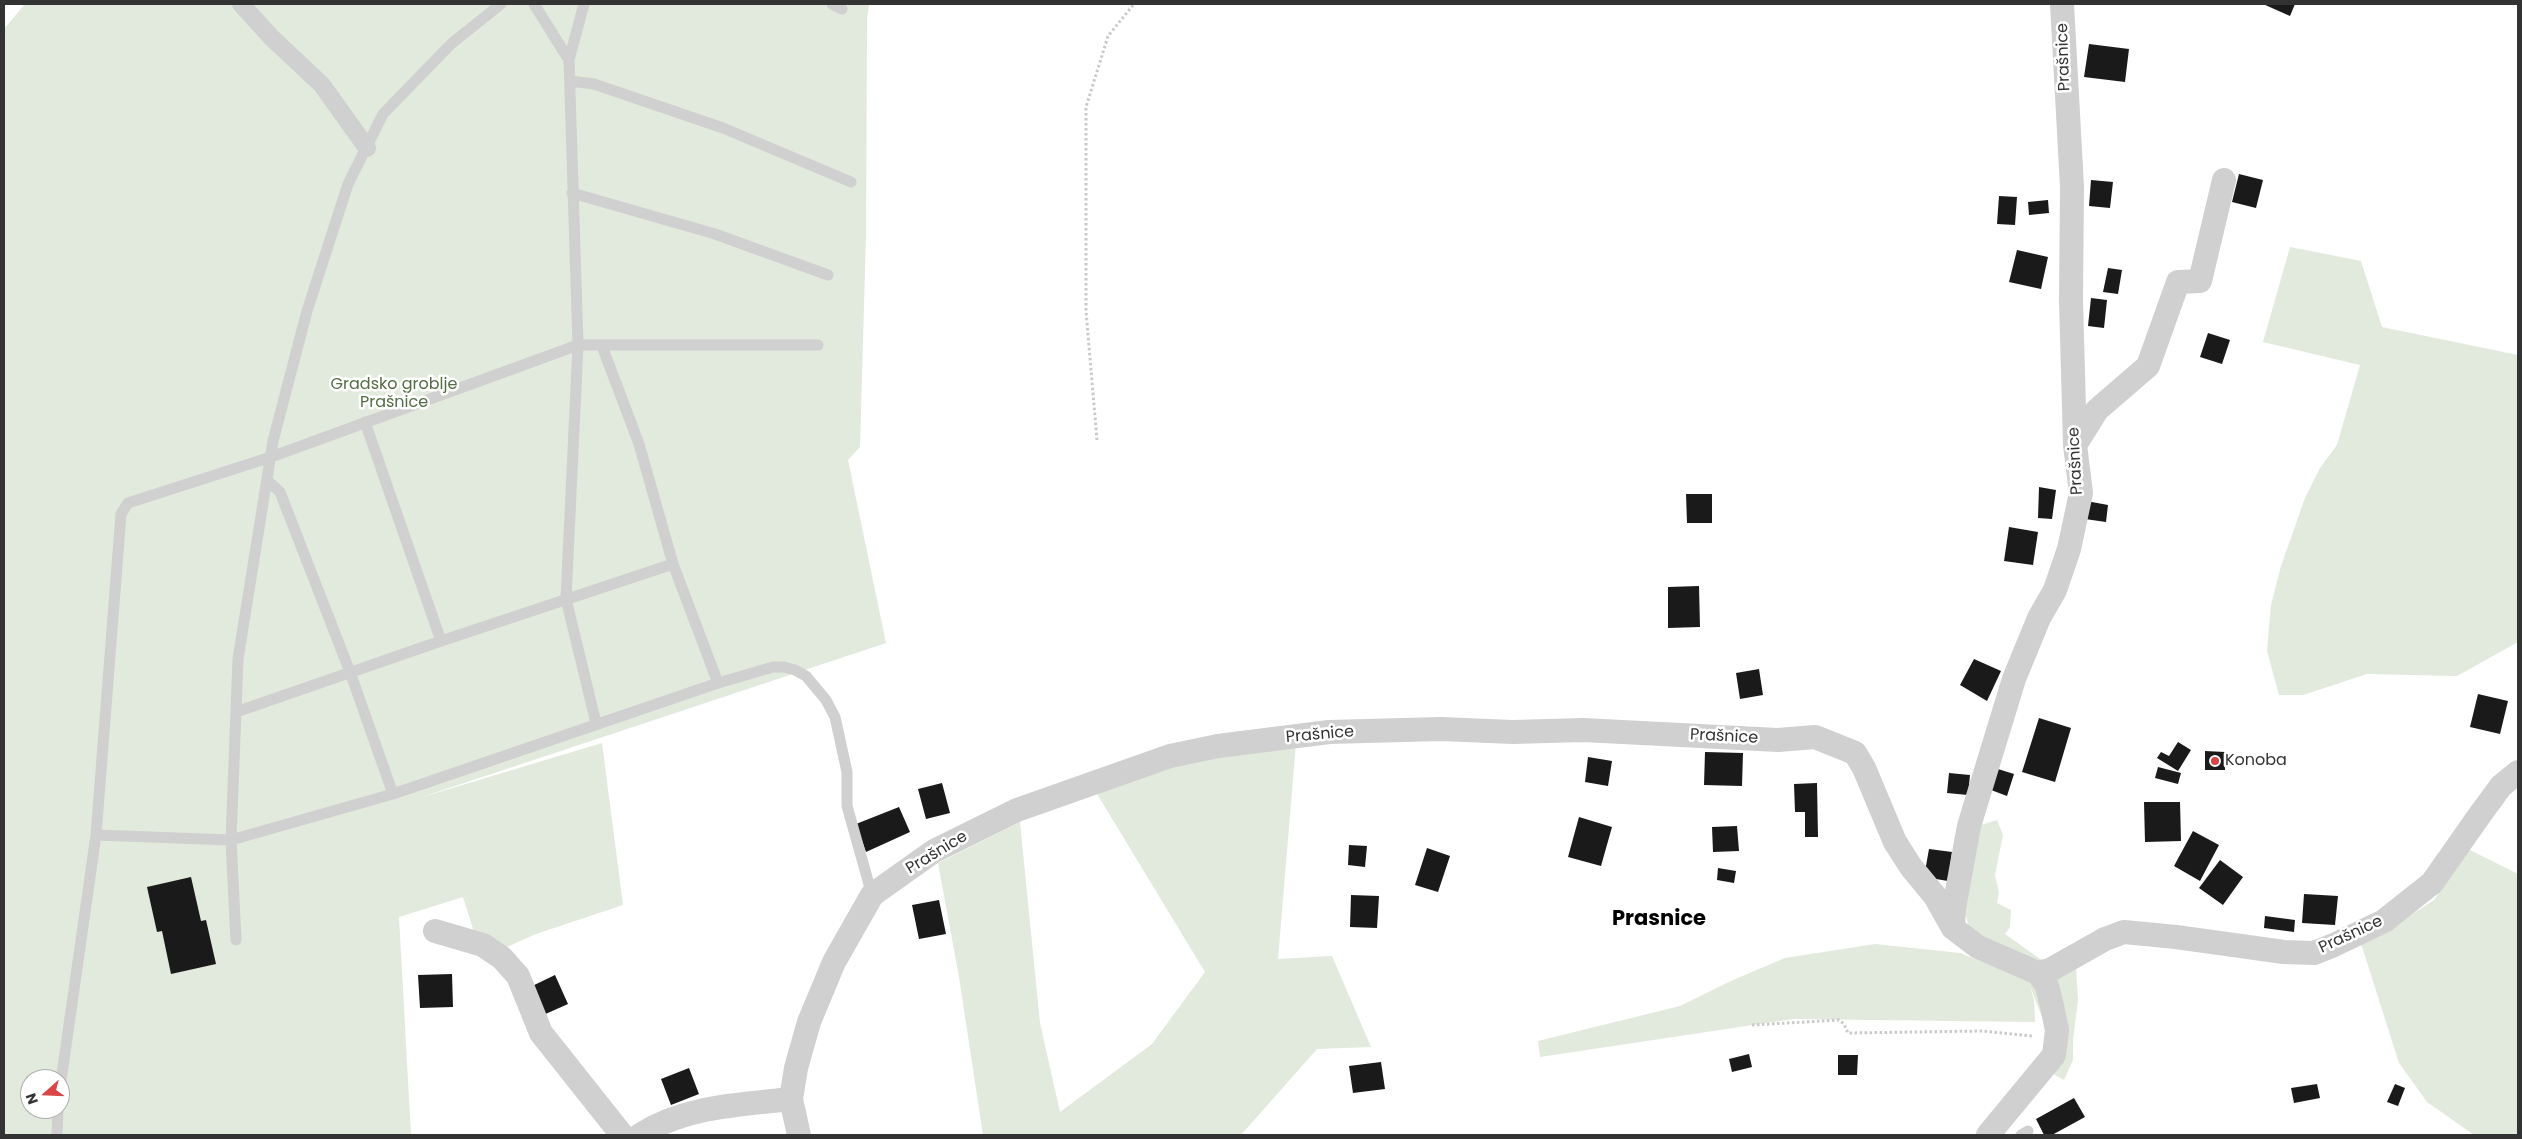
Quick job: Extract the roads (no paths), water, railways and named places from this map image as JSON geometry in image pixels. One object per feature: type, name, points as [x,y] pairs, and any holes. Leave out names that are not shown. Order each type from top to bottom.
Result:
[{"type":"street","points":[[240,4],[271,37],[322,85],[366,148]]},
{"type":"street","name":"Prašnice","points":[[1953,928],[1956,898],[1969,826],[2014,679],[2039,618],[2055,590],[2069,549],[2080,493],[2075,445],[2071,300],[2072,187],[2062,4]]},
{"type":"street","points":[[2075,445],[2097,410],[2148,366],[2178,282],[2200,280],[2224,180]]},
{"type":"street","name":"Prašnice","points":[[799,1135],[791,1099],[796,1068],[809,1022],[834,962],[872,895],[934,851],[1017,810],[1170,756],[1218,746],[1329,732],[1441,729],[1512,732],[1583,730],[1778,740],[1815,737],[1855,753],[1864,768],[1895,842],[1911,867],[1934,896],[1953,928],[1978,947],[2038,973],[2050,970],[2105,939],[2124,932],[2284,952],[2314,953],[2334,945],[2384,921],[2432,884],[2478,816],[2501,786],[2518,772]]},
{"type":"street","points":[[436,931],[483,945],[502,958],[518,976],[541,1033],[622,1135]]},
{"type":"street","points":[[1988,1135],[2054,1055],[2057,1030],[2047,986],[2038,973]]},
{"type":"street","points":[[640,1135],[655,1125],[699,1110],[791,1099]]},
{"type":"lane","points":[[236,940],[231,840],[238,659],[273,441],[307,311],[348,184],[383,114],[451,44],[500,4]]},
{"type":"lane","points":[[534,4],[546,19],[569,60]]},
{"type":"lane","points":[[584,4],[569,60],[578,345],[566,599],[596,724]]},
{"type":"lane","points":[[570,81],[594,84],[723,128],[851,182]]},
{"type":"lane","points":[[572,193],[715,234],[828,275]]},
{"type":"lane","points":[[63,1069],[96,835],[121,514],[128,503],[271,457],[578,345],[818,345]]},
{"type":"lane","points":[[602,346],[639,444],[673,564],[718,683]]},
{"type":"lane","points":[[365,422],[441,641]]},
{"type":"lane","points":[[268,481],[280,492],[350,672],[393,794]]},
{"type":"lane","points":[[236,712],[673,564]]},
{"type":"lane","points":[[96,835],[231,840],[393,794],[718,683],[773,667],[784,667],[806,676],[826,700],[835,717],[844,751],[847,806],[872,895]]},
{"type":"lane","points":[[57,1135],[58,1119]]},
{"type":"place","name":"Konoba","points":[[2215,761]]},
{"type":"district","name":"Prasnice","points":[[1659,920]]},
{"type":"park label","name":"Gradsko groblje Prašnice","points":[[394,394]]}]
